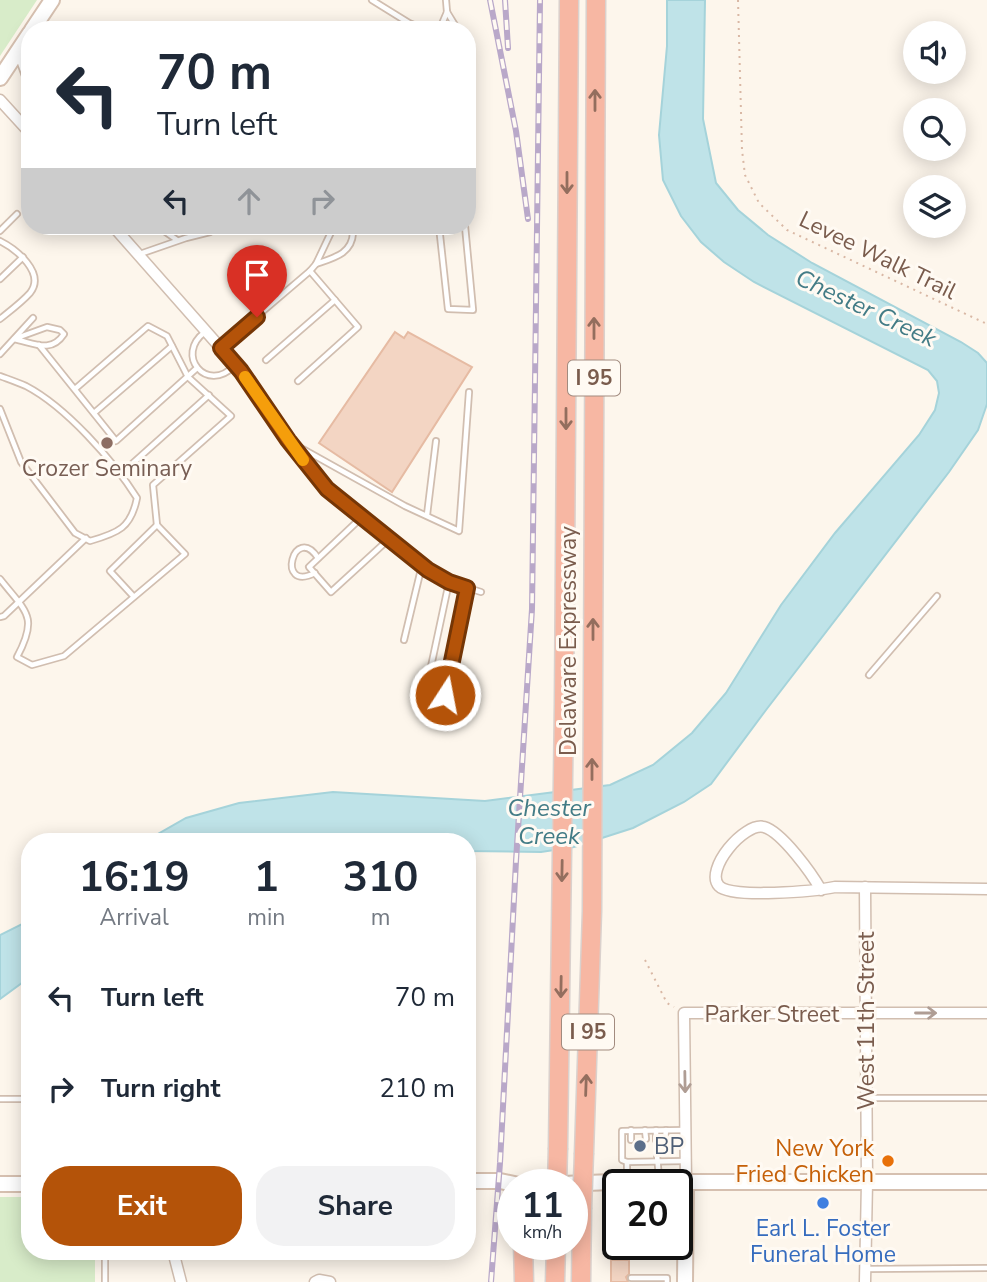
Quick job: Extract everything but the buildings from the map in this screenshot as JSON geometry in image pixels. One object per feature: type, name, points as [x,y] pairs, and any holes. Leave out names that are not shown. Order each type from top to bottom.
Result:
[{"type":"highway","name":"Delaware Expressway","points":[[557,1169],[569,0]]},
{"type":"highway","name":"Delaware Expressway","points":[[581,1282],[592,911],[598,0]]},
{"type":"highway","points":[[523,1260],[524,1282]]},
{"type":"highway","points":[[555,1282],[556,1260]]},
{"type":"main road","points":[[38,21],[52,0]]},
{"type":"main road","points":[[0,78],[21,46]]},
{"type":"main road","points":[[476,1181],[497,1181]]},
{"type":"main road","points":[[693,1182],[987,1182]]},
{"type":"main road","points":[[0,1184],[21,1184]]},
{"type":"main road","points":[[685,1260],[685,1282]]},
{"type":"street","points":[[0,100],[21,117]]},
{"type":"street","points":[[121,235],[238,368]]},
{"type":"street","points":[[821,890],[801,860],[771,831],[763,827],[753,827],[743,833],[721,858],[715,876],[718,885],[727,891],[800,892],[821,890],[835,887],[987,889]]},
{"type":"street","name":"West 11th Street","points":[[865,887],[865,1282]]},
{"type":"street","points":[[684,1013],[686,1169]]},
{"type":"street","name":"Parker Street","points":[[684,1013],[987,1013]]},
{"type":"street","points":[[175,1260],[181,1282]]},
{"type":"street","points":[[316,1282],[330,1282]]},
{"type":"lane","points":[[372,0],[406,21]]},
{"type":"lane","points":[[446,0],[447,12],[452,21]]},
{"type":"lane","points":[[443,21],[447,12]]},
{"type":"lane","points":[[16,53],[21,66]]},
{"type":"lane","points":[[0,231],[17,214]]},
{"type":"lane","points":[[169,235],[177,241]]},
{"type":"lane","points":[[139,255],[199,235]]},
{"type":"lane","points":[[221,348],[310,271],[329,235]]},
{"type":"lane","points":[[316,264],[342,254],[349,247],[353,235]]},
{"type":"lane","points":[[440,235],[448,309],[473,310],[466,235]]},
{"type":"lane","points":[[0,241],[13,247],[27,261],[35,277],[32,291],[0,319]]},
{"type":"lane","points":[[0,279],[23,257]]},
{"type":"lane","points":[[298,382],[358,327],[310,271]]},
{"type":"lane","points":[[266,360],[335,300]]},
{"type":"lane","points":[[14,339],[33,318]]},
{"type":"lane","points":[[0,579],[27,615],[27,639],[17,657],[32,665],[64,656],[185,554],[157,525],[153,485],[231,416],[188,377],[167,336],[148,326],[75,389]]},
{"type":"lane","points":[[0,354],[2,347],[14,339],[47,327],[60,330],[64,334],[58,343],[48,347],[14,339]]},
{"type":"lane","points":[[206,331],[197,338],[192,348],[192,359],[197,368],[206,375],[217,376],[238,368],[288,440],[327,489],[422,565],[449,582],[481,592]]},
{"type":"lane","points":[[38,345],[116,441],[197,368]]},
{"type":"lane","points":[[94,413],[172,346]]},
{"type":"lane","points":[[0,376],[47,399],[70,418],[127,482],[137,498],[134,512],[127,524],[112,534],[90,541],[75,533],[21,462],[0,409]]},
{"type":"lane","points":[[288,440],[405,506],[459,531],[468,392]]},
{"type":"lane","points":[[133,463],[209,395]]},
{"type":"lane","points":[[427,515],[436,441]]},
{"type":"lane","points":[[362,517],[309,567],[331,592],[389,539]]},
{"type":"lane","points":[[134,597],[110,571],[157,525]]},
{"type":"lane","points":[[0,617],[86,538]]},
{"type":"lane","points":[[315,573],[307,577],[299,576],[293,571],[292,556],[298,550],[306,549],[314,552],[318,558]]},
{"type":"lane","points":[[404,640],[422,565]]},
{"type":"lane","points":[[426,690],[449,582]]},
{"type":"lane","points":[[445,695],[467,588]]},
{"type":"lane","points":[[869,675],[937,596]]},
{"type":"lane","points":[[866,1098],[987,1097]]},
{"type":"lane","points":[[0,1099],[21,1099]]},
{"type":"lane","points":[[631,1130],[631,1140]]},
{"type":"lane","points":[[645,1130],[646,1139]]},
{"type":"lane","points":[[656,1130],[656,1140]]},
{"type":"lane","points":[[665,1140],[666,1130]]},
{"type":"lane","points":[[685,1130],[622,1131],[622,1160],[630,1162],[646,1158],[665,1158],[686,1161]]},
{"type":"lane","points":[[629,1169],[632,1155]]},
{"type":"lane","points":[[657,1158],[658,1169]]},
{"type":"lane","points":[[105,1260],[105,1282]]},
{"type":"lane","points":[[866,1269],[987,1268]]},
{"type":"lane","points":[[631,1278],[667,1278],[667,1282]]},
{"type":"path","name":"Levee Walk Trail","points":[[738,0],[742,150],[745,175],[759,203],[787,230],[987,324]]},
{"type":"path","points":[[645,960],[667,1003],[684,1013]]},
{"type":"green space","points":[[0,0],[37,0],[21,21],[0,56]]},
{"type":"green space","points":[[0,1197],[21,1197],[21,1260],[95,1260],[95,1282],[0,1282]]},
{"type":"water","name":"Chester Creek","points":[[667,0],[705,0],[703,119],[716,183],[738,210],[768,235],[812,263],[978,353],[987,363],[987,404],[978,430],[949,472],[711,784],[684,802],[633,828],[574,847],[541,852],[476,851],[476,833],[160,833],[186,818],[239,803],[333,792],[485,801],[610,785],[653,765],[692,733],[726,693],[781,605],[835,533],[919,435],[935,410],[939,393],[937,381],[928,370],[754,282],[724,262],[701,242],[681,216],[663,180],[659,135],[667,46]]},
{"type":"water","points":[[21,924],[21,984],[0,999],[0,935]]},
{"type":"railway","points":[[490,0],[516,131],[528,219]]},
{"type":"railway","points":[[505,0],[508,48]]},
{"type":"railway","points":[[491,1282],[532,609],[540,0]]},
{"type":"slow traffic","points":[[245,377],[303,460]]},
{"type":"place","name":"Crozer Seminary","points":[[107,443]]},
{"type":"place","name":"BP","points":[[640,1146]]},
{"type":"place","name":"New York Fried Chicken","points":[[888,1161]]},
{"type":"place","name":"Earl L. Foster Funeral Home","points":[[823,1203]]},
{"type":"route","points":[[257,317],[221,348],[241,371],[298,454],[327,489],[428,570],[467,588],[445,695]]}]
